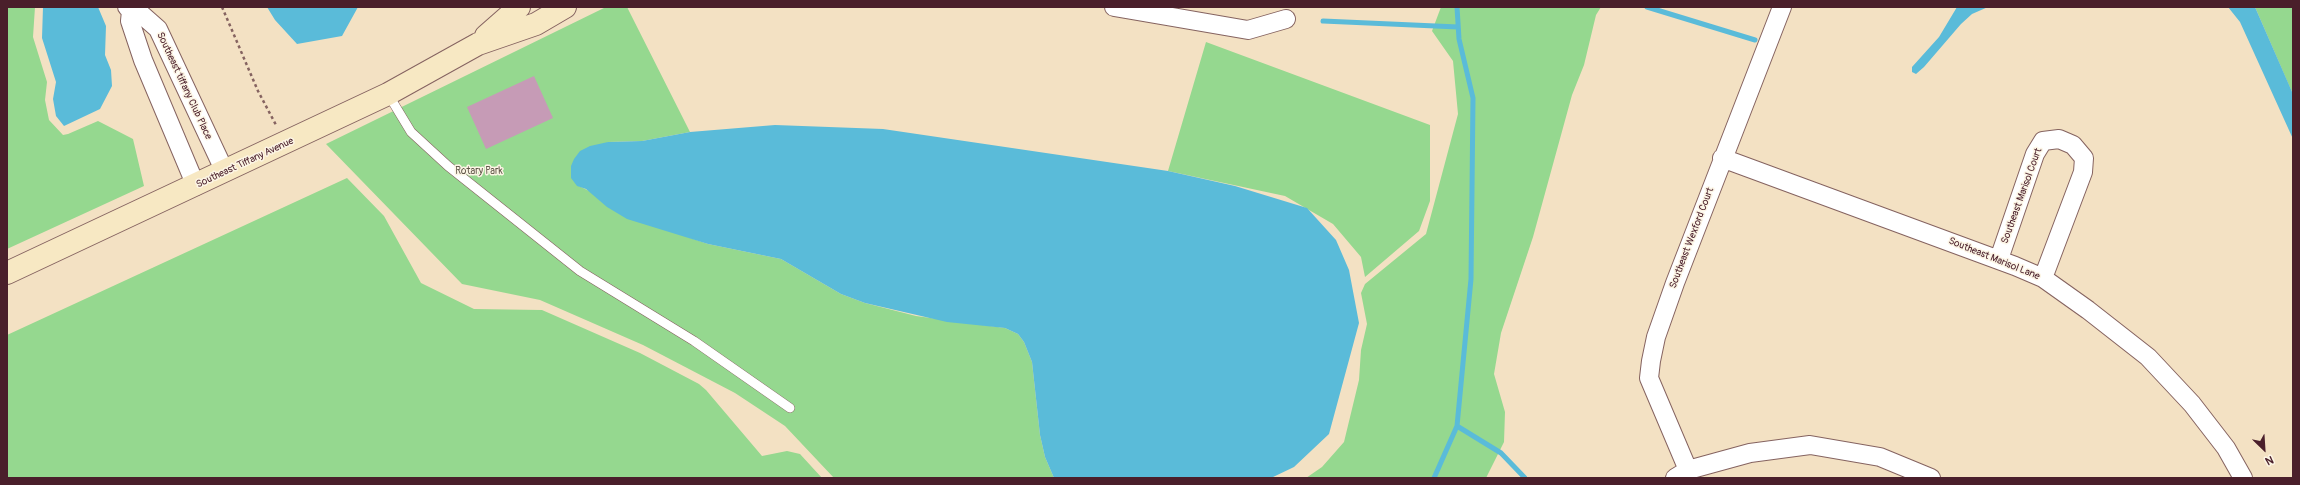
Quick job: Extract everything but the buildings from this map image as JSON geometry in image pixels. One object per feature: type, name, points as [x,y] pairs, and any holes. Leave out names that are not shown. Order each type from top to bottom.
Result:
[{"type":"street","name":"Southeast Tiffany Avenue","points":[[478,44],[519,7]]},
{"type":"street","name":"Southeast Tiffany Avenue","points":[[7,273],[196,186],[388,94],[478,44],[536,24],[565,7]]},
{"type":"street","points":[[1114,7],[1248,30],[1286,19]]},
{"type":"street","name":"Southeast Wexford Court","points":[[1682,474],[1649,378],[1656,337],[1722,158],[1782,7]]},
{"type":"street","name":"Southeast tiffany Club Place","points":[[196,186],[143,60],[130,21],[129,9],[141,14],[158,29],[225,172]]},
{"type":"street","points":[[157,92],[182,81]]},
{"type":"street","name":"Southeast Marisol Court","points":[[1999,259],[2035,154],[2043,141],[2059,139],[2073,144],[2084,158],[2083,172],[2043,278]]},
{"type":"street","name":"Southeast Marisol Lane","points":[[1722,158],[1999,259],[2043,278],[2088,310],[2148,357],[2192,404],[2226,448],[2243,478]]},
{"type":"street","points":[[1682,474],[1750,453],[1810,445],[1880,457],[1931,478]]},
{"type":"lane","points":[[388,94],[411,132],[448,166],[580,272],[694,341],[790,408]]},
{"type":"path","points":[[222,7],[258,91],[276,125]]},
{"type":"green space","points":[[7,7],[35,7],[33,37],[47,82],[45,100],[49,120],[63,135],[98,121],[133,139],[144,186],[7,249]]},
{"type":"green space","name":"Rotary Park","points":[[606,7],[627,7],[690,132],[642,141],[608,142],[577,185],[670,231],[708,244],[781,259],[841,294],[865,303],[916,316],[1005,328],[1018,334],[1024,342],[1032,362],[1040,435],[1045,457],[1054,478],[834,478],[785,426],[735,393],[643,345],[540,300],[462,284],[326,144]]},
{"type":"green space","points":[[1441,7],[1601,7],[1596,15],[1584,65],[1572,95],[1533,237],[1501,333],[1494,374],[1505,412],[1504,442],[1486,478],[1306,478],[1322,467],[1344,442],[1359,380],[1361,350],[1367,324],[1361,293],[1365,284],[1426,234],[1458,114],[1453,61],[1432,31]]},
{"type":"green space","points":[[2255,7],[2293,7],[2293,94],[2288,83]]},
{"type":"green space","points":[[1206,42],[1430,125],[1430,201],[1419,231],[1365,277],[1361,257],[1333,224],[1285,196],[1168,171]]},
{"type":"green space","points":[[347,178],[384,216],[421,283],[474,309],[542,310],[640,353],[699,384],[706,390],[762,456],[787,451],[800,454],[822,478],[7,478],[7,335]]},
{"type":"water","points":[[43,7],[98,7],[106,26],[105,55],[111,70],[112,86],[100,109],[64,126],[56,116],[53,99],[56,82],[42,38]]},
{"type":"water","points":[[267,7],[358,7],[342,36],[297,44],[275,20]]},
{"type":"water","points":[[1957,7],[1988,7],[1972,14],[1961,24],[1924,67],[1916,74],[1912,72],[1912,67],[1939,37]]},
{"type":"water","points":[[2228,7],[2255,7],[2293,94],[2293,139],[2240,22]]},
{"type":"water","points":[[775,125],[883,129],[1168,171],[1235,186],[1307,208],[1336,240],[1349,270],[1359,323],[1329,434],[1294,467],[1271,478],[1054,478],[1045,457],[1040,435],[1032,362],[1024,342],[1018,334],[1005,328],[947,322],[865,303],[841,294],[781,259],[708,244],[627,219],[607,207],[586,189],[577,186],[571,178],[571,166],[574,159],[580,151],[590,146],[608,142],[642,141],[690,132]]},
{"type":"waterway","points":[[1434,478],[1457,426],[1471,279],[1473,98],[1459,39],[1457,7]]},
{"type":"waterway","points":[[1647,7],[1755,40]]},
{"type":"waterway","points":[[1323,21],[1458,27]]},
{"type":"waterway","points":[[1457,426],[1501,453],[1525,478]]}]
